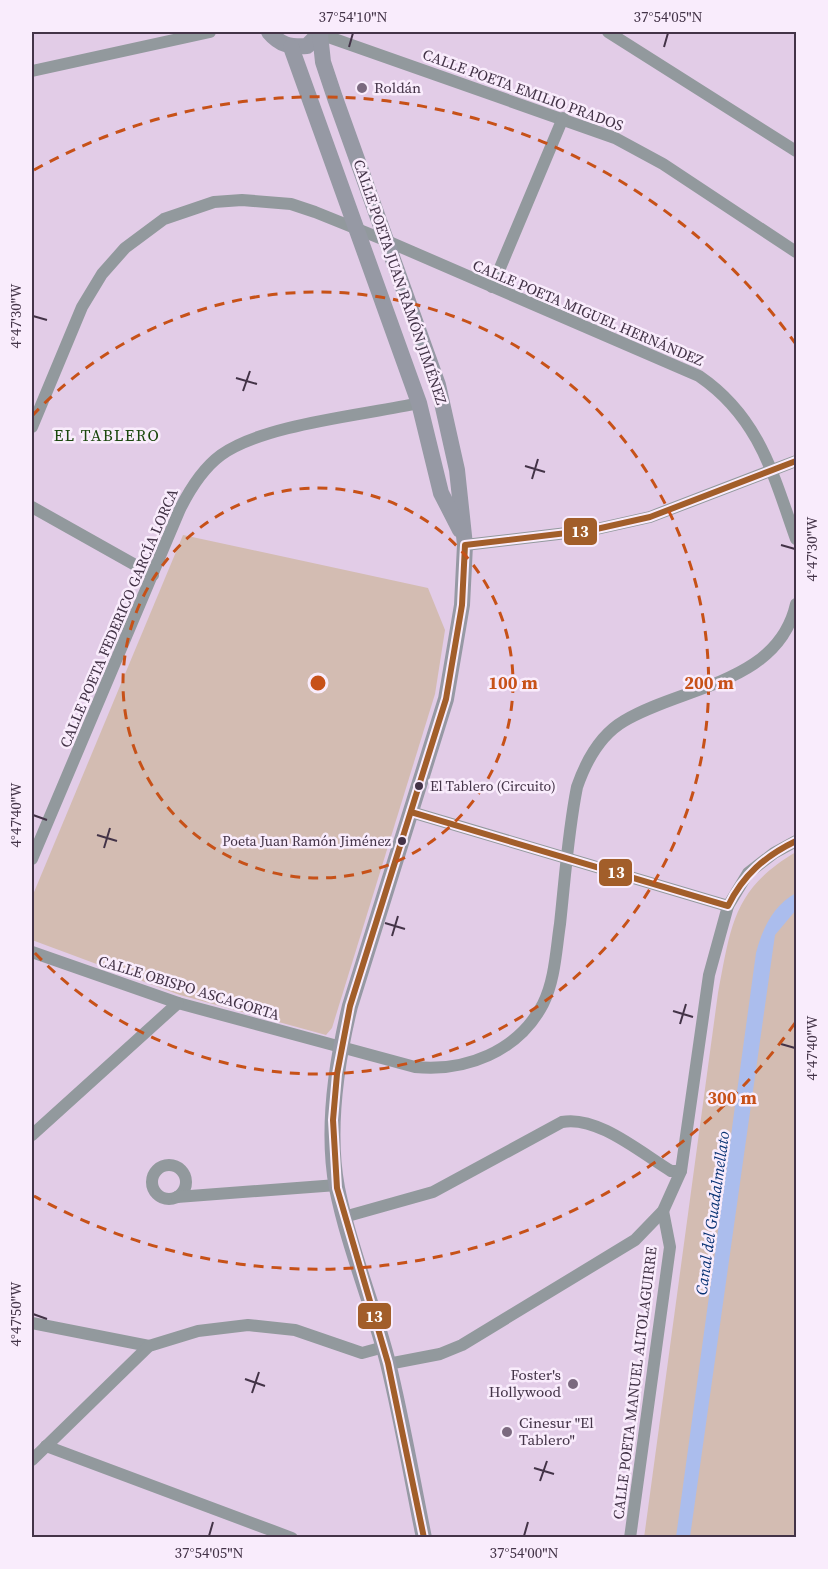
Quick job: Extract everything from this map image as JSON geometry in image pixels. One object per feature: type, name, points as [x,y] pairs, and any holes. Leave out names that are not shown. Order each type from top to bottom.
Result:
[{"type":"main road","points":[[269,32],[279,42],[291,47],[307,46],[320,33]]},
{"type":"main road","name":"CALLE POETA JUAN RAMÓN JIMÉNEZ","points":[[320,33],[323,62],[444,404],[457,470],[465,545]]},
{"type":"main road","name":"CALLE POETA JUAN RAMÓN JIMÉNEZ","points":[[291,47],[419,403],[441,493],[465,545]]},
{"type":"main road","points":[[424,1538],[384,1347],[344,1217],[337,1185],[333,1158],[335,1091],[340,1047],[350,1006],[446,699],[462,604],[465,545]]},
{"type":"street","points":[[32,71],[210,32]]},
{"type":"street","points":[[608,32],[796,151]]},
{"type":"street","name":"CALLE POETA EMILIO PRADOS","points":[[320,33],[563,117],[615,138],[647,154],[796,252]]},
{"type":"street","points":[[492,287],[563,117]]},
{"type":"street","name":"CALLE POETA MIGUEL HERNÁNDEZ","points":[[32,427],[82,307],[102,274],[125,248],[164,219],[214,202],[268,201],[291,204],[387,241],[699,376],[729,399],[754,431],[796,539]]},
{"type":"street","name":"CALLE POETA FEDERICO GARCÍA LORCA","points":[[32,859],[186,496],[203,472],[220,455],[245,441],[269,433],[419,403]]},
{"type":"street","points":[[465,545],[580,532],[622,524],[688,504],[796,461]]},
{"type":"street","points":[[32,507],[153,575]]},
{"type":"street","points":[[340,1047],[415,1067],[437,1069],[472,1063],[509,1044],[528,1026],[543,1004],[552,978],[577,787],[584,767],[610,732],[639,713],[747,669],[765,655],[782,635],[796,604]]},
{"type":"street","points":[[411,812],[728,906]]},
{"type":"street","points":[[388,1364],[440,1354],[462,1345],[635,1239],[663,1211],[681,1171],[709,975],[728,906],[748,873],[774,853],[796,841]]},
{"type":"street","name":"CALLE OBISPO ASCAGORTA","points":[[32,952],[177,1003],[340,1047]]},
{"type":"street","points":[[32,1135],[177,1003]]},
{"type":"street","points":[[344,1217],[433,1192],[562,1122],[575,1120],[597,1126],[672,1171],[681,1171]]},
{"type":"street","points":[[177,1197],[337,1185]]},
{"type":"street","name":"CALLE POETA MANUEL ALTOLAGUIRRE","points":[[630,1538],[669,1256],[663,1211]]},
{"type":"street","points":[[32,1323],[149,1346]]},
{"type":"street","points":[[32,1460],[149,1346],[198,1331],[248,1325],[295,1330],[362,1353],[384,1347]]},
{"type":"street","points":[[46,1446],[292,1538]]},
{"type":"shaded area","points":[[183,535],[428,588],[445,630],[435,694],[332,1028],[326,1035],[180,995],[32,940],[32,897]]},
{"type":"shaded area","points":[[796,852],[796,1537],[644,1538],[718,993],[727,948],[738,911],[747,895],[759,880]]},
{"type":"water","points":[[796,893],[796,910],[775,935],[690,1537],[676,1537],[756,953],[770,918],[781,904]]},
{"type":"transit line","name":"13","points":[[424,1538],[388,1363],[337,1188],[333,1120],[337,1074],[350,1006],[446,699],[462,605],[465,545],[592,530],[650,517],[796,461]]},
{"type":"transit line","name":"13","points":[[411,812],[728,906],[741,885],[756,868],[774,853],[796,841]]},
{"type":"place","name":"Roldán","points":[[362,88]]},
{"type":"place","name":"El Tablero (Circuito)","points":[[419,786]]},
{"type":"place","name":"Poeta Juan Ramón Jiménez","points":[[402,841]]},
{"type":"place","name":"Foster's Hollywood","points":[[573,1384]]},
{"type":"place","name":"Cinesur \"El Tablero\"","points":[[507,1432]]},
{"type":"district","name":"EL TABLERO","points":[[107,435]]},
{"type":"water label","name":"Canal del Guadalmellato","points":[[712,1213]]}]
